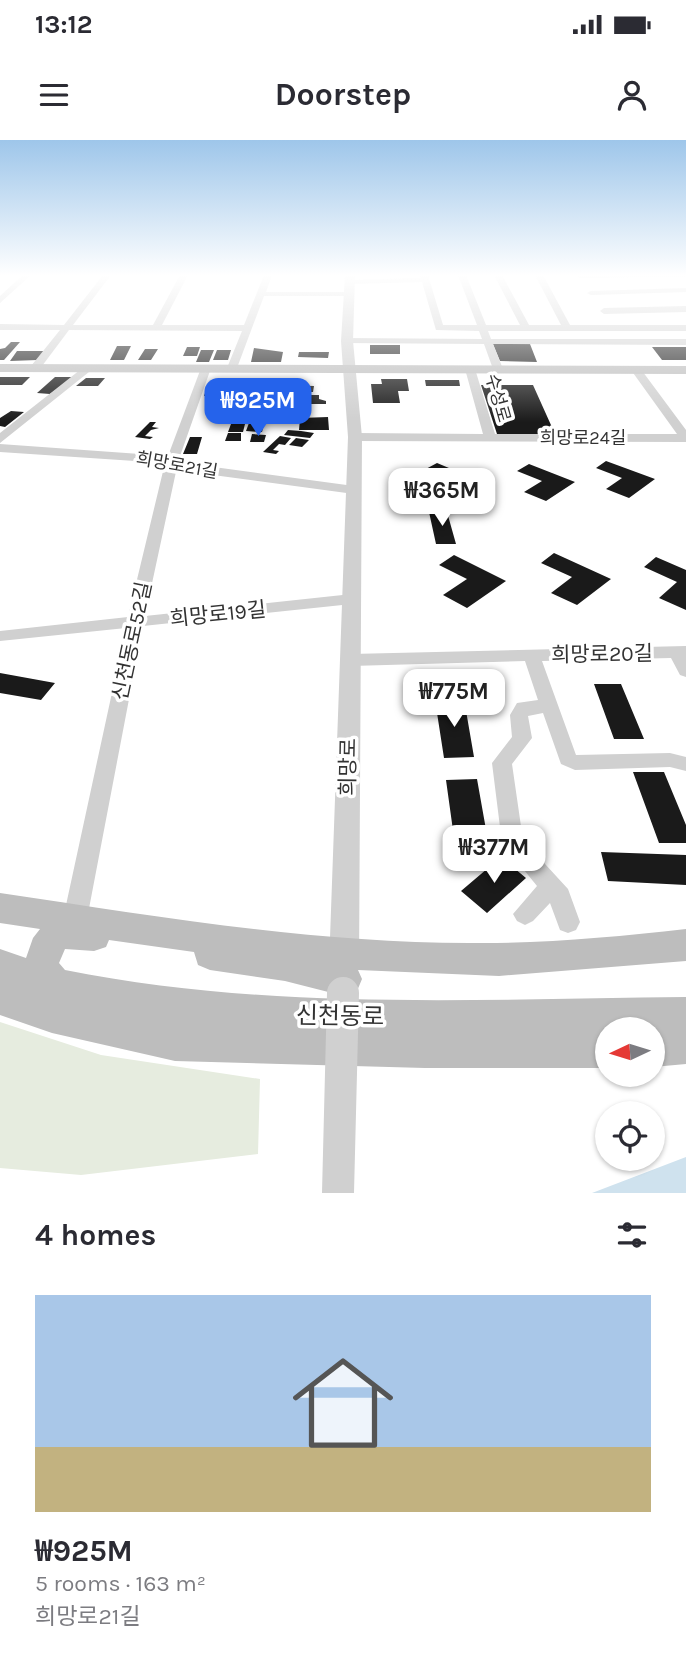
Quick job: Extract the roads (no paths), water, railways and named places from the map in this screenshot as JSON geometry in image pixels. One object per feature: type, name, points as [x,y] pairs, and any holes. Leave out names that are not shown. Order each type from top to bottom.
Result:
[{"type":"main road","name":"수성로","points":[[0,368],[686,370]]},
{"type":"main road","points":[[0,908],[75,919],[344,975]]},
{"type":"main road","points":[[54,985],[41,967],[45,949],[55,936],[70,933],[344,975],[440,959],[593,955],[686,945]]},
{"type":"main road","name":"신천동로","points":[[0,965],[54,985],[136,1002],[261,1015],[686,1015]]},
{"type":"main road","name":"신천동로","points":[[0,998],[52,1015],[175,1042],[425,1049],[595,1049]]},
{"type":"main road","points":[[665,1047],[686,1045]]},
{"type":"street","points":[[35,368],[69,324]]},
{"type":"street","points":[[232,368],[250,324]]},
{"type":"street","name":"희망로","points":[[338,1193],[355,437],[348,368],[348,324]]},
{"type":"street","points":[[438,324],[439,328],[686,328]]},
{"type":"street","points":[[481,324],[498,369]]},
{"type":"street","points":[[524,324],[526,328]]},
{"type":"street","points":[[565,324],[567,328]]},
{"type":"street","points":[[613,324],[616,328]]},
{"type":"street","points":[[0,327],[249,328]]},
{"type":"street","points":[[347,341],[686,342]]},
{"type":"street","points":[[0,439],[89,368]]},
{"type":"street","name":"신천동로52길","points":[[75,919],[135,623],[172,461],[206,368]]},
{"type":"street","name":"수성로","points":[[470,369],[490,438]]},
{"type":"street","points":[[636,370],[685,435]]},
{"type":"street","name":"희망로24길","points":[[355,437],[685,435]]},
{"type":"street","name":"희망로21길","points":[[0,448],[162,458],[198,469],[354,490]]},
{"type":"street","name":"희망로19길","points":[[0,636],[352,599]]},
{"type":"street","points":[[681,652],[686,671]]},
{"type":"street","name":"희망로20길","points":[[351,660],[681,652]]},
{"type":"street","points":[[532,656],[568,760],[575,763],[670,760],[686,764]]},
{"type":"street","points":[[549,706],[524,708],[519,715],[522,738],[502,763],[513,843],[563,892],[568,922]]},
{"type":"street","points":[[525,915],[563,892]]},
{"type":"water","points":[[686,1157],[686,1193],[592,1193],[649,1171],[665,1171],[665,1165]]}]
